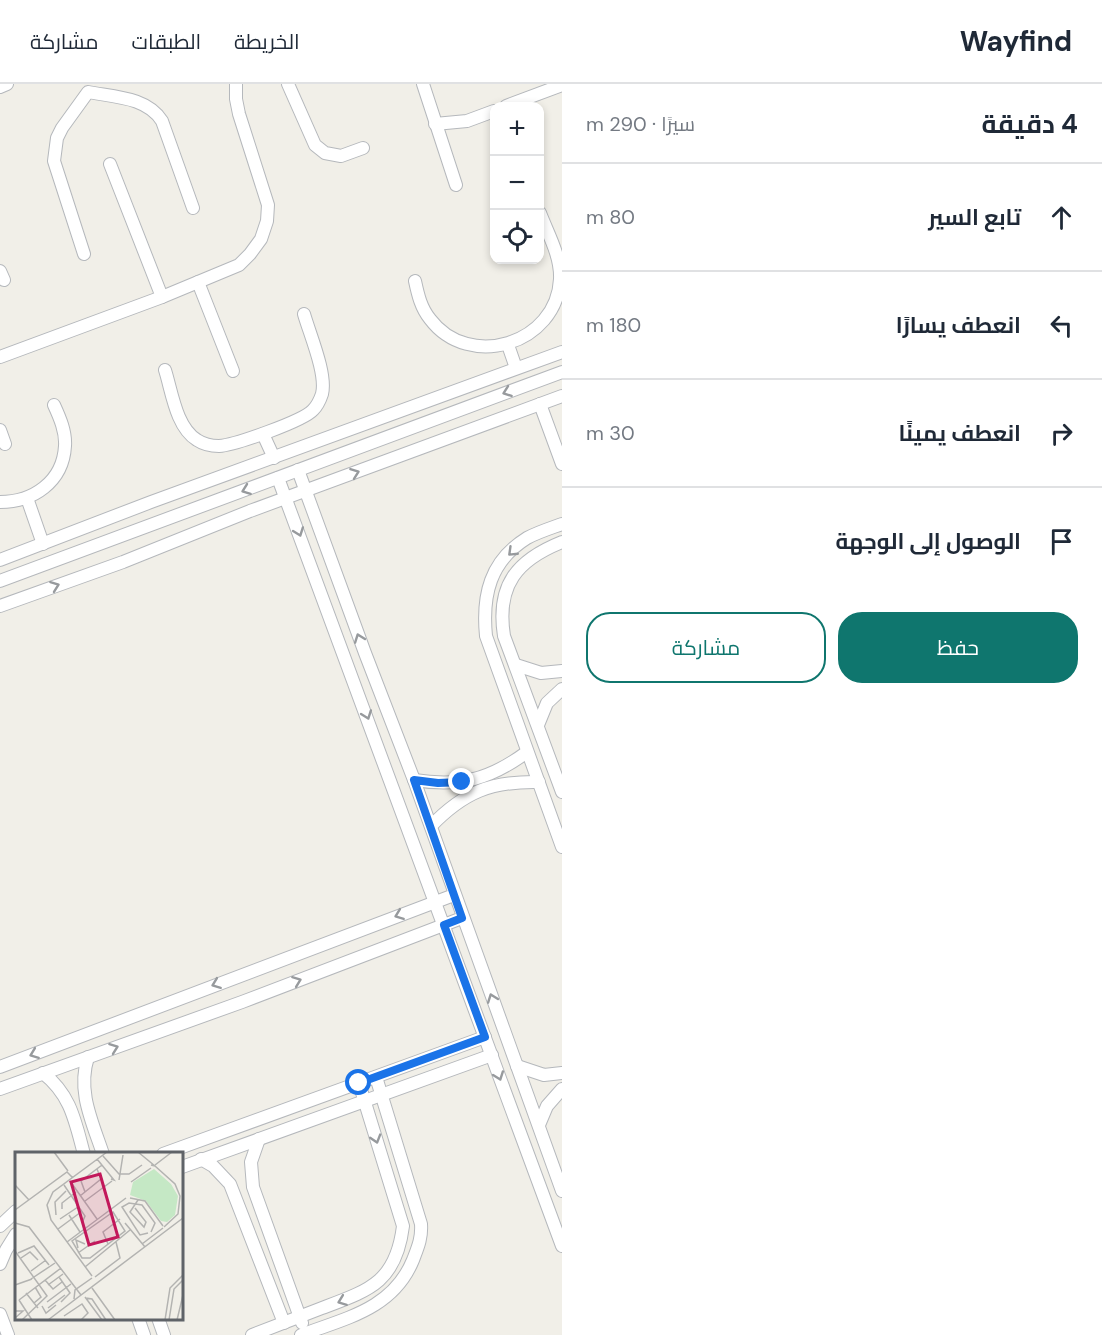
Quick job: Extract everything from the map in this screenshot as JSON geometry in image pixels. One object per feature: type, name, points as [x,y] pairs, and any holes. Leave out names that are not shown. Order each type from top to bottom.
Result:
[{"type":"street","points":[[0,87],[7,84]]},
{"type":"street","points":[[0,357],[162,297],[238,265],[250,254],[261,239],[267,221],[268,205],[239,114],[236,99],[237,84]]},
{"type":"street","points":[[288,84],[315,145],[325,153],[341,156],[363,147]]},
{"type":"street","points":[[423,84],[456,185]]},
{"type":"street","points":[[517,102],[562,85]]},
{"type":"street","points":[[84,254],[54,161],[57,138],[86,88],[148,105],[157,112],[193,208]]},
{"type":"street","points":[[435,124],[467,121],[490,113]]},
{"type":"street","points":[[110,164],[162,297]]},
{"type":"street","points":[[414,281],[420,302],[430,320],[446,335],[465,344],[487,347],[508,345],[524,338],[538,327],[549,313],[557,297],[560,280],[559,262],[544,223]]},
{"type":"street","points":[[198,282],[233,371]]},
{"type":"street","points":[[165,370],[182,422],[197,440],[209,445],[221,446],[263,434],[312,412],[321,396],[322,377],[304,314]]},
{"type":"street","points":[[508,345],[516,368]]},
{"type":"street","points":[[0,560],[562,352]]},
{"type":"street","points":[[0,581],[562,372]]},
{"type":"street","points":[[0,606],[123,562],[286,498],[562,396]]},
{"type":"street","points":[[540,404],[562,464]]},
{"type":"street","points":[[0,502],[14,502],[27,498],[42,490],[54,478],[62,463],[66,446],[64,429],[54,405]]},
{"type":"street","points":[[0,430],[5,444]]},
{"type":"street","points":[[263,434],[274,458]]},
{"type":"street","points":[[298,470],[431,826],[462,918],[562,1191]]},
{"type":"street","points":[[278,478],[562,1246]]},
{"type":"street","points":[[27,498],[43,544]]},
{"type":"street","points":[[562,524],[528,538],[510,552],[496,569],[487,591],[483,613],[486,636],[562,847]]},
{"type":"street","points":[[562,542],[541,550],[516,572],[503,603],[502,619],[504,636],[562,792]]},
{"type":"street","points":[[516,665],[541,673],[562,671]]},
{"type":"street","points":[[538,725],[547,703],[562,689]]},
{"type":"street","points":[[414,780],[438,783],[478,779],[508,766],[527,752]]},
{"type":"street","points":[[431,826],[448,809],[468,795],[490,786],[514,782],[539,782]]},
{"type":"street","points":[[0,1067],[454,895]]},
{"type":"street","points":[[0,1089],[242,1002],[462,918]]},
{"type":"street","points":[[169,1152],[485,1037]]},
{"type":"street","points":[[183,1167],[492,1054]]},
{"type":"street","points":[[88,1057],[83,1090],[102,1152]]},
{"type":"street","points":[[517,1065],[544,1075],[562,1072]]},
{"type":"street","points":[[43,1072],[54,1081],[66,1097],[83,1152]]},
{"type":"street","points":[[259,1139],[252,1162],[253,1187],[304,1334],[373,1308],[393,1293],[408,1273],[422,1237],[421,1224],[376,1077]]},
{"type":"street","points":[[252,1335],[364,1292],[380,1280],[393,1264],[400,1245],[403,1226],[359,1083]]},
{"type":"street","points":[[539,1125],[547,1106],[562,1089]]},
{"type":"street","points":[[201,1159],[213,1166],[230,1184],[284,1323]]},
{"type":"street","points":[[0,1226],[15,1212]]},
{"type":"street","points":[[0,1264],[15,1236]]},
{"type":"street","points":[[0,1314],[8,1335]]},
{"type":"street","points":[[139,1320],[144,1335]]},
{"type":"street","points":[[160,1320],[164,1335]]},
{"type":"route","points":[[359,1083],[485,1037],[444,925],[462,918],[414,780],[438,783],[462,782]]}]
